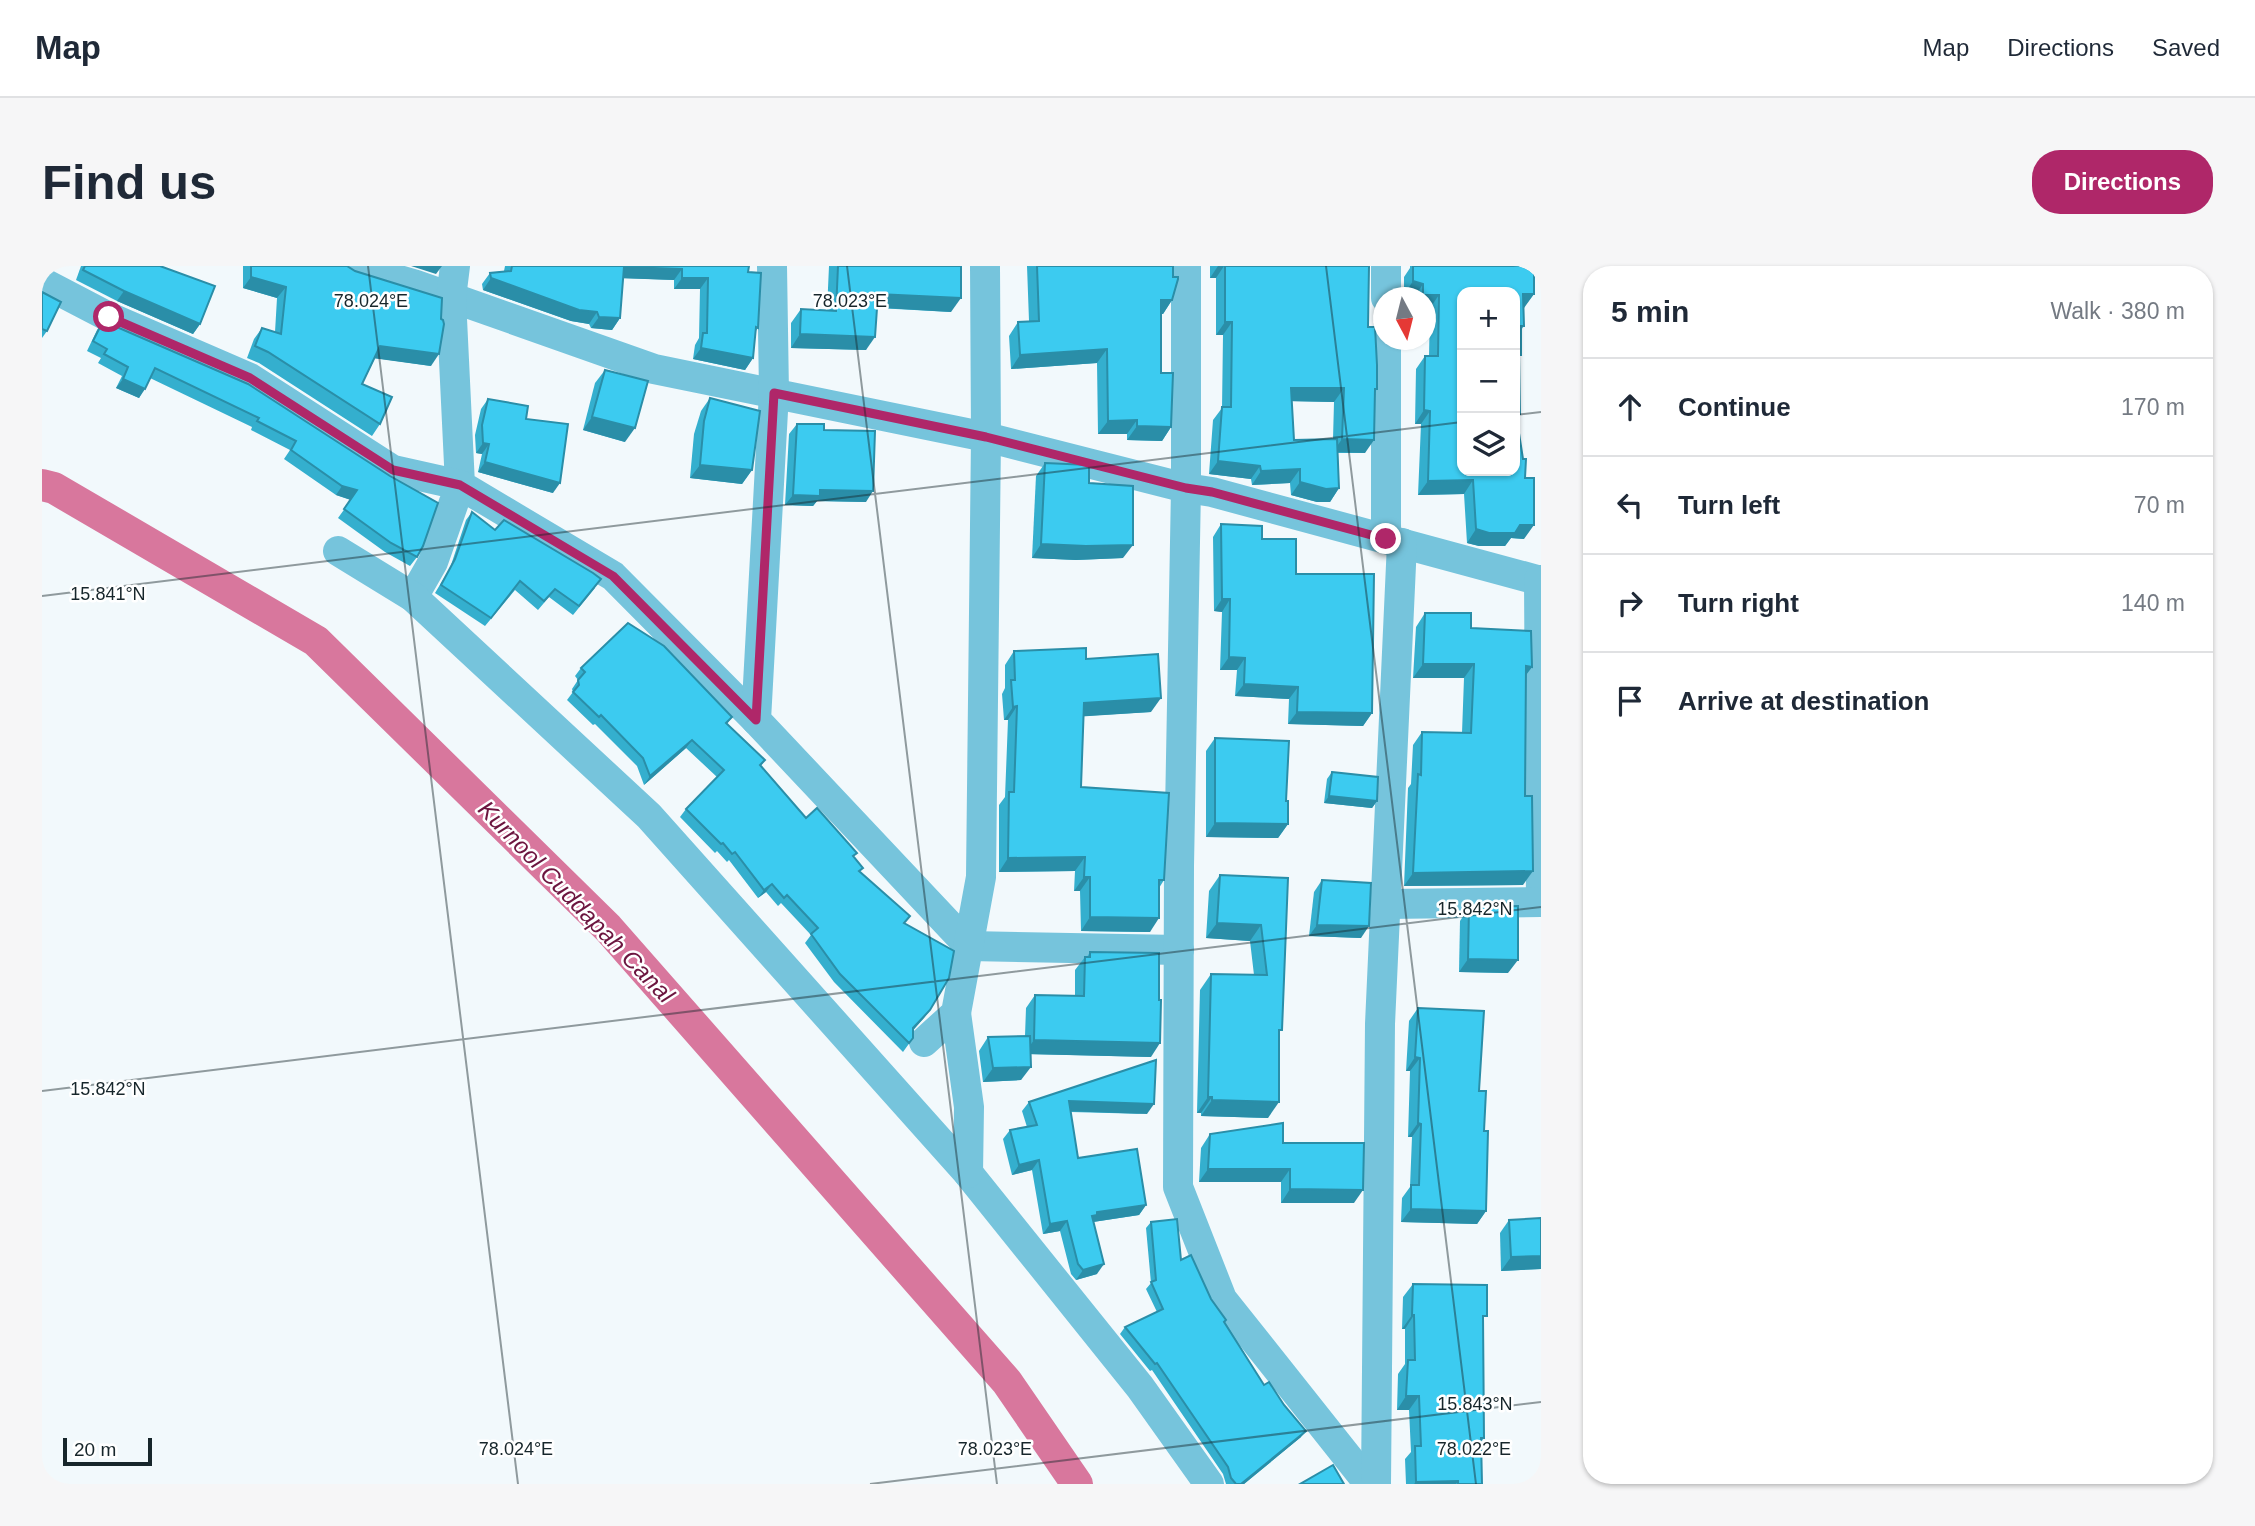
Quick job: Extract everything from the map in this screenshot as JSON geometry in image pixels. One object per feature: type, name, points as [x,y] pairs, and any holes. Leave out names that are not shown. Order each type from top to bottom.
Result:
[{"type":"street","points":[[352,266],[654,369],[986,437],[1186,488],[1212,492],[1540,581],[1541,902],[1387,904]]},
{"type":"street","points":[[414,597],[433,562],[460,485],[451,298],[455,266]]},
{"type":"street","points":[[756,720],[774,393],[772,266]]},
{"type":"street","points":[[968,1173],[969,1107],[956,1013],[981,877],[986,437],[985,266]]},
{"type":"street","points":[[1186,266],[1178,1187],[1222,1299],[1369,1484]]},
{"type":"street","points":[[1386,266],[1386,287]]},
{"type":"street","points":[[42,282],[109,317],[250,378],[393,470],[460,485],[613,576],[756,720],[969,946],[1179,950]]},
{"type":"street","points":[[1376,1484],[1380,1024],[1387,904],[1394,541],[1386,350]]},
{"type":"street","points":[[338,551],[414,597],[649,816],[968,1173],[1140,1387],[1209,1484]]},
{"type":"street","points":[[924,1042],[956,1013]]},
{"type":"building","points":[[85,266],[160,266],[215,286],[200,324],[124,291],[83,270]]},
{"type":"building","points":[[251,266],[347,266],[355,271],[442,298],[441,319],[444,324],[439,354],[380,346],[362,384],[392,397],[380,424],[255,346],[262,328],[281,334],[286,287],[251,277]]},
{"type":"building","points":[[512,266],[749,266],[748,272],[761,273],[758,328],[756,327],[753,358],[701,348],[703,333],[707,333],[708,278],[682,278],[682,269],[624,267],[620,318],[599,317],[597,312],[579,310],[491,278],[490,273],[511,271]]},
{"type":"building","points":[[838,266],[961,266],[961,298],[878,294],[875,337],[800,334],[801,309],[836,311]]},
{"type":"building","points":[[1037,266],[1173,266],[1173,277],[1178,279],[1172,300],[1161,300],[1161,373],[1173,373],[1171,427],[1137,426],[1137,420],[1108,421],[1107,349],[1020,355],[1018,322],[1039,321]]},
{"type":"building","points":[[1225,266],[1369,266],[1368,327],[1373,327],[1373,350],[1376,350],[1377,365],[1374,440],[1342,439],[1344,388],[1291,388],[1294,440],[1337,439],[1339,488],[1326,489],[1300,482],[1300,469],[1261,471],[1260,466],[1218,461],[1222,407],[1231,407],[1232,322],[1225,322]]},
{"type":"building","points":[[1413,266],[1534,266],[1534,294],[1523,294],[1521,355],[1520,287],[1457,287],[1457,476],[1520,476],[1520,440],[1523,459],[1526,459],[1525,478],[1534,478],[1534,525],[1520,525],[1515,533],[1489,533],[1476,529],[1473,480],[1428,481],[1430,411],[1424,410],[1425,356],[1438,356],[1439,295],[1436,295],[1436,287],[1423,287],[1423,284],[1413,281]]},
{"type":"building","points":[[42,292],[61,302],[47,331],[42,329]]},
{"type":"building","points":[[103,321],[248,384],[390,476],[438,503],[417,557],[391,543],[344,509],[357,490],[342,486],[291,450],[296,441],[257,421],[259,418],[155,368],[145,389],[123,379],[128,367],[104,354],[107,349],[93,341]]},
{"type":"building","points":[[605,370],[648,381],[635,428],[592,417]]},
{"type":"building","points":[[710,398],[760,411],[752,470],[700,465],[704,421]]},
{"type":"building","points":[[488,399],[528,406],[526,419],[568,424],[560,483],[485,462],[489,444],[483,443],[482,425]]},
{"type":"building","points":[[797,424],[824,424],[824,430],[875,431],[873,491],[820,490],[820,496],[793,495]]},
{"type":"building","points":[[1045,463],[1089,465],[1089,483],[1133,486],[1133,545],[1041,544]]},
{"type":"building","points":[[472,512],[495,530],[504,520],[601,579],[579,606],[555,589],[544,601],[520,581],[491,618],[441,585],[455,559]]},
{"type":"building","points":[[1221,524],[1262,526],[1262,539],[1296,539],[1296,574],[1374,574],[1372,713],[1297,712],[1298,687],[1244,684],[1245,658],[1229,657],[1230,599],[1222,599]]},
{"type":"building","points":[[1425,613],[1471,613],[1471,628],[1531,631],[1532,667],[1526,666],[1525,796],[1532,796],[1533,871],[1413,873],[1422,732],[1471,733],[1474,664],[1423,664]]},
{"type":"building","points":[[628,623],[664,646],[732,717],[726,723],[765,760],[760,765],[806,818],[817,808],[857,853],[853,856],[863,868],[859,871],[910,916],[904,923],[954,951],[949,978],[930,1010],[913,1028],[913,1038],[909,1043],[840,974],[811,934],[818,928],[787,895],[784,898],[772,884],[764,890],[735,852],[732,854],[686,809],[724,770],[692,740],[650,776],[643,758],[601,715],[599,717],[573,692],[585,672],[581,668]]},
{"type":"building","points":[[1086,648],[1086,659],[1158,654],[1161,698],[1084,703],[1081,787],[1169,793],[1164,880],[1159,880],[1159,918],[1090,917],[1090,877],[1084,877],[1085,857],[1008,858],[1009,792],[1014,792],[1017,706],[1013,707],[1011,680],[1015,680],[1014,651]]},
{"type":"building","points":[[1215,738],[1289,741],[1286,801],[1288,824],[1215,823]]},
{"type":"building","points":[[1332,772],[1378,777],[1377,801],[1329,796]]},
{"type":"building","points":[[1220,875],[1288,878],[1282,1030],[1279,1030],[1279,1102],[1212,1100],[1212,1097],[1208,1097],[1211,974],[1267,975],[1261,925],[1217,923]]},
{"type":"building","points":[[1322,880],[1371,883],[1369,926],[1317,925]]},
{"type":"building","points":[[1518,906],[1518,960],[1468,959],[1469,907]]},
{"type":"building","points":[[1090,952],[1159,953],[1160,1043],[1034,1040],[1035,995],[1084,996],[1085,957],[1090,957]]},
{"type":"building","points":[[1418,1008],[1484,1011],[1479,1091],[1486,1091],[1486,1211],[1411,1209],[1411,1185],[1419,1185],[1420,1058],[1415,1057]]},
{"type":"building","points":[[1030,1036],[1031,1067],[993,1068],[988,1037]]},
{"type":"building","points":[[1156,1060],[1154,1104],[1069,1101],[1078,1158],[1137,1149],[1146,1205],[1097,1212],[1097,1215],[1092,1216],[1104,1264],[1083,1270],[1078,1264],[1067,1221],[1050,1224],[1039,1160],[1019,1165],[1010,1130],[1037,1125],[1029,1102]]},
{"type":"building","points":[[1283,1123],[1283,1143],[1364,1143],[1363,1190],[1290,1189],[1290,1169],[1208,1169],[1210,1134]]},
{"type":"building","points":[[1541,1218],[1541,1256],[1511,1257],[1509,1220]]},
{"type":"building","points":[[1177,1219],[1181,1260],[1191,1255],[1211,1299],[1264,1385],[1269,1382],[1306,1431],[1241,1484],[1236,1484],[1231,1478],[1228,1467],[1157,1363],[1155,1364],[1125,1327],[1163,1309],[1151,1282],[1156,1280],[1151,1222]]},
{"type":"building","points":[[1413,1284],[1487,1285],[1487,1316],[1483,1316],[1482,1484],[1458,1484],[1458,1481],[1416,1482],[1415,1446],[1421,1446],[1419,1396],[1406,1396],[1408,1360],[1415,1360]]},
{"type":"building","points":[[1333,1465],[1344,1484],[1300,1484]]},
{"type":"waterway","name":"Kurnool Cuddapah Canal","points":[[42,485],[54,488],[316,641],[608,928],[1007,1382],[1077,1484]]},
{"type":"route","points":[[109,317],[250,378],[393,470],[460,485],[613,576],[756,720],[774,393],[986,437],[1186,488],[1212,492],[1386,539]]}]
